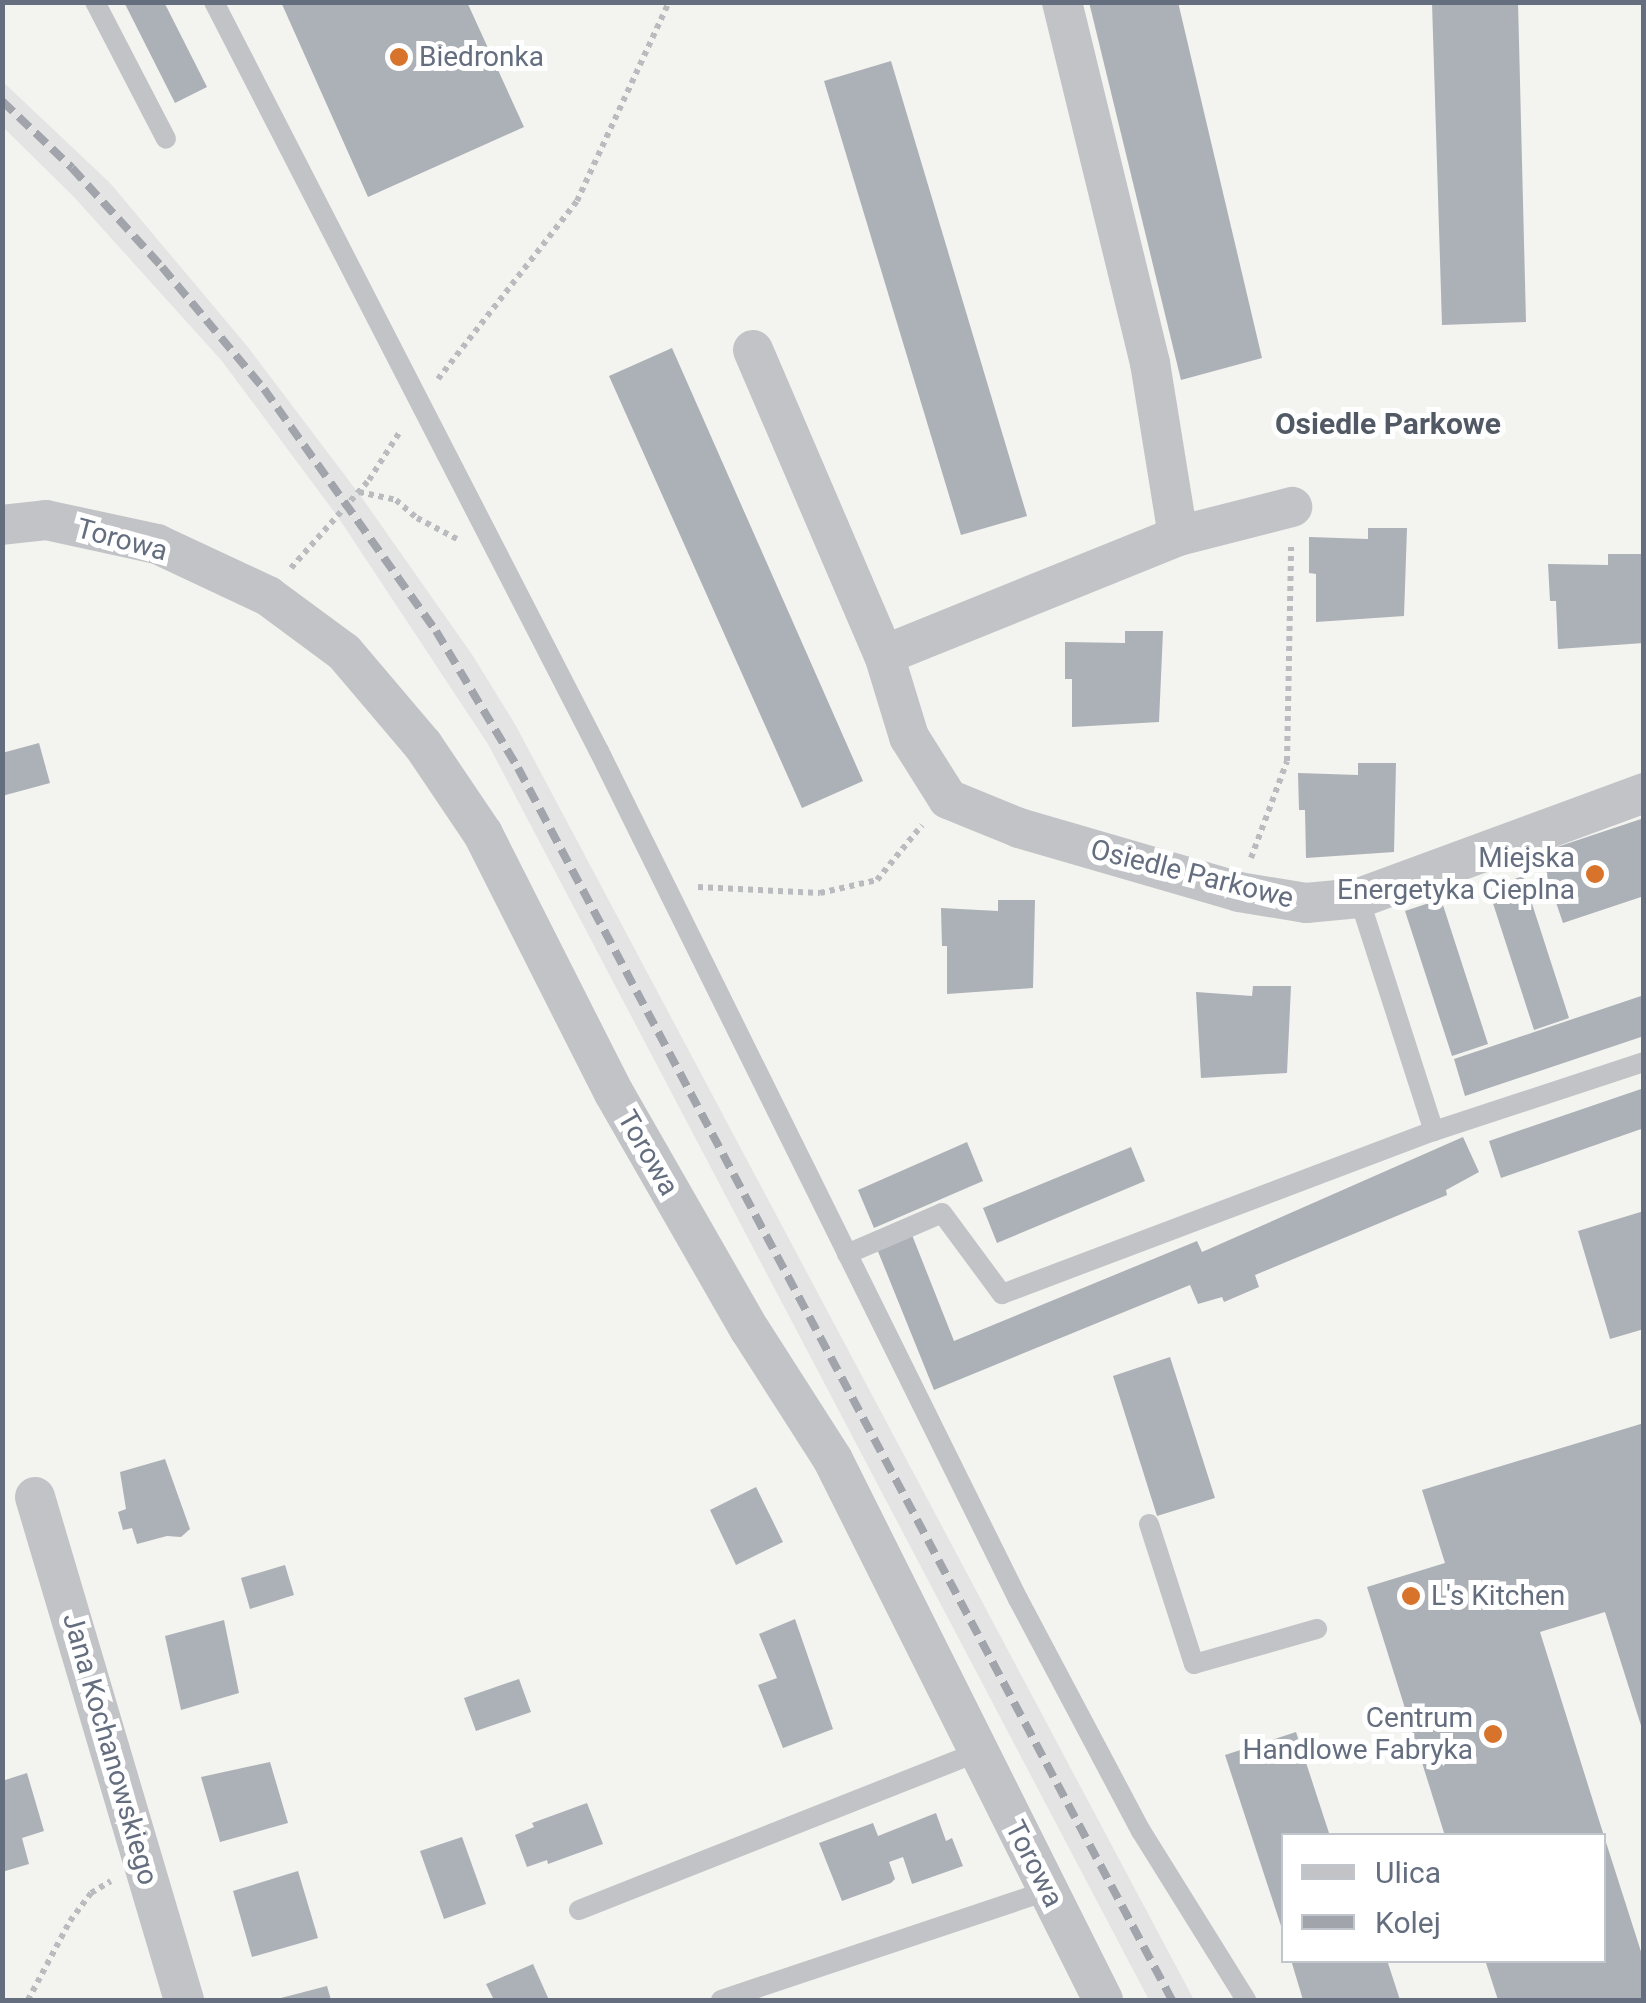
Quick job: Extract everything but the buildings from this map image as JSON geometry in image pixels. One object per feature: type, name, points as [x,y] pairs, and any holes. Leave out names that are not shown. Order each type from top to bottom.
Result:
[{"type":"street","points":[[1062,2],[1150,363],[1178,536]]},
{"type":"street","points":[[753,350],[884,655],[910,736],[948,799]]},
{"type":"street","points":[[884,655],[1178,536],[1292,507]]},
{"type":"street","name":"Torowa","points":[[2,524],[46,520],[157,544],[268,596],[344,652],[423,744],[483,834],[614,1094],[750,1330],[833,1460],[976,1753],[1103,2000]]},
{"type":"street","name":"Osiedle Parkowe","points":[[948,799],[1019,828],[1239,892],[1306,903],[1359,898],[1644,793]]},
{"type":"street","name":"Jana Kochanowskiego","points":[[35,1497],[184,2000]]},
{"type":"lane","points":[[96,2],[166,139]]},
{"type":"lane","points":[[214,2],[666,887],[1018,1600],[1141,1831],[1246,2000]]},
{"type":"lane","points":[[1359,898],[1434,1132]]},
{"type":"lane","points":[[846,1254],[942,1213],[1002,1294],[1434,1132],[1644,1062]]},
{"type":"lane","points":[[1149,1524],[1194,1664],[1317,1629]]},
{"type":"lane","points":[[578,1910],[976,1753]]},
{"type":"lane","points":[[721,2000],[1047,1891]]},
{"type":"path","points":[[268,596],[324,526],[358,492],[418,404],[577,200],[669,2]]},
{"type":"path","points":[[358,492],[396,500],[417,518],[502,564]]},
{"type":"path","points":[[1239,892],[1287,761],[1292,507]]},
{"type":"path","points":[[666,887],[820,893],[877,880],[948,799]]},
{"type":"path","points":[[28,2000],[50,1951],[90,1893],[146,1870]]},
{"type":"shaded area","points":[[2,81],[110,183],[247,346],[362,498],[473,656],[516,726],[1194,2000],[1149,2000],[488,744],[338,517],[222,361],[74,197],[3,127]]},
{"type":"railway","points":[[2,101],[72,168],[162,267],[264,389],[436,631],[518,768],[1172,2000]]},
{"type":"place","name":"Biedronka","points":[[399,57]]},
{"type":"place","name":"Miejska Energetyka Cieplna","points":[[1595,874]]},
{"type":"place","name":"L's Kitchen","points":[[1411,1596]]},
{"type":"place","name":"Centrum Handlowe Fabryka","points":[[1493,1734]]},
{"type":"district","name":"Osiedle Parkowe","points":[[1388,424]]}]
